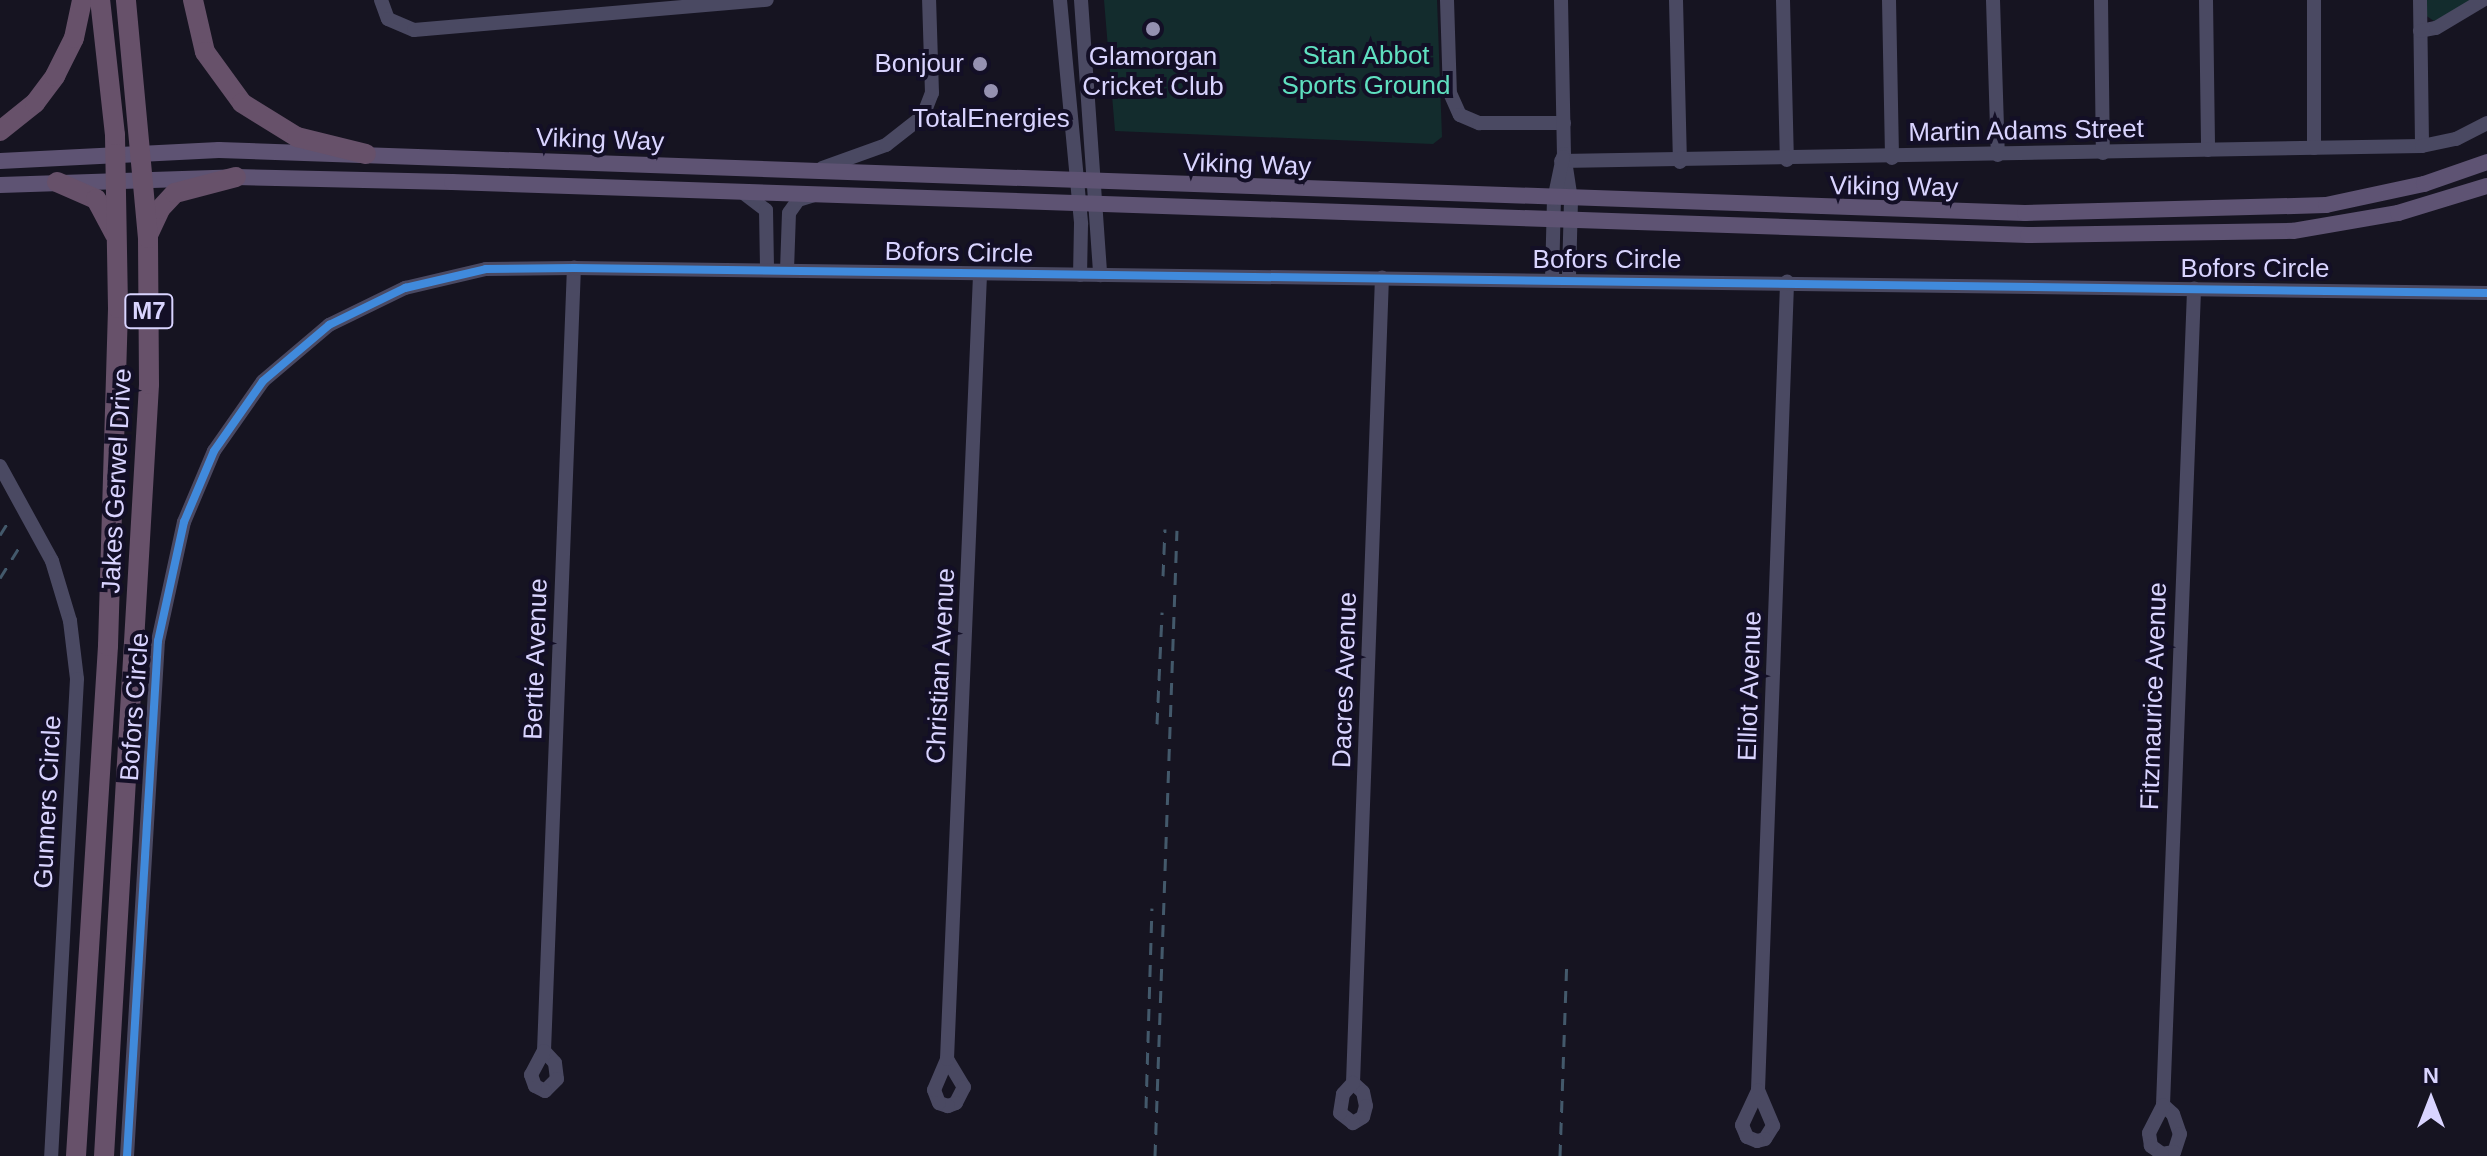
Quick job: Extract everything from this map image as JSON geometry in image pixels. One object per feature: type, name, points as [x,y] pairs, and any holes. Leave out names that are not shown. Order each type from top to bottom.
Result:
[{"type":"highway","points":[[0,131],[35,103],[55,76],[74,38],[82,0]]},
{"type":"highway","name":"Jakes Gerwel Drive","points":[[76,1156],[108,646],[118,241],[116,153],[100,0]]},
{"type":"highway","name":"Jakes Gerwel Drive","points":[[104,1156],[144,493],[148,238],[126,0]]},
{"type":"highway","points":[[193,0],[205,52],[242,103],[297,137],[366,154]]},
{"type":"highway","points":[[148,238],[158,212],[173,195],[236,177]]},
{"type":"highway","points":[[57,182],[96,199],[118,241]]},
{"type":"main road","name":"Viking Way","points":[[0,161],[141,152],[366,154],[1097,184],[1995,212],[2242,209],[2372,198],[2487,162]]},
{"type":"main road","name":"Viking Way","points":[[0,185],[236,177],[737,190],[1925,235],[2258,234],[2368,220],[2487,186]]},
{"type":"street","points":[[381,0],[388,19],[414,30],[624,4],[767,0]]},
{"type":"street","points":[[802,172],[868,154],[901,136],[923,116],[932,93],[929,0]]},
{"type":"street","points":[[1060,0],[1078,204],[1080,275]]},
{"type":"street","points":[[1081,0],[1097,184],[1100,275]]},
{"type":"street","points":[[1447,0],[1450,98],[1465,119],[1564,123]]},
{"type":"street","points":[[1561,0],[1564,159],[1571,200],[1569,279]]},
{"type":"street","points":[[1676,0],[1680,162]]},
{"type":"street","points":[[1783,0],[1787,160]]},
{"type":"street","points":[[1889,0],[1892,158]]},
{"type":"street","points":[[1993,0],[1998,155]]},
{"type":"street","points":[[2101,0],[2103,153]]},
{"type":"street","points":[[2206,0],[2208,150]]},
{"type":"street","points":[[2314,0],[2314,148]]},
{"type":"street","points":[[2420,0],[2422,146]]},
{"type":"street","points":[[2420,31],[2436,28],[2483,0]]},
{"type":"street","name":"Martin Adams Street","points":[[1564,159],[1680,162],[2422,146],[2456,139],[2487,123]]},
{"type":"street","points":[[1552,280],[1554,200],[1564,159]]},
{"type":"street","points":[[737,190],[765,207],[767,270]]},
{"type":"street","points":[[787,270],[791,208],[801,199],[823,193]]},
{"type":"street","points":[[1570,251],[1582,270],[1597,279]]},
{"type":"street","name":"Bofors Circle","points":[[127,1156],[160,628],[175,550],[207,465],[263,381],[301,346],[352,312],[419,284],[468,272],[574,268],[2487,293]]},
{"type":"street","name":"Bertie Avenue","points":[[544,1051],[574,268]]},
{"type":"street","name":"Christian Avenue","points":[[947,1059],[980,274]]},
{"type":"street","name":"Dacres Avenue","points":[[1353,1083],[1382,278]]},
{"type":"street","name":"Elliot Avenue","points":[[1758,1090],[1787,282]]},
{"type":"street","name":"Fitzmaurice Avenue","points":[[2163,1105],[2194,289]]},
{"type":"street","name":"Gunners Circle","points":[[0,466],[52,561],[70,621],[77,679],[51,1156]]},
{"type":"green space","name":"Stan Abbot Sports Ground","points":[[1104,0],[1437,0],[1442,137],[1433,144],[1115,131]]},
{"type":"green space","points":[[2424,0],[2475,0],[2434,21],[2425,15]]},
{"type":"railway","points":[[0,535],[7,524]]},
{"type":"railway","points":[[1163,576],[1165,529]]},
{"type":"railway","points":[[1155,1156],[1177,530]]},
{"type":"railway","points":[[0,578],[19,547]]},
{"type":"railway","points":[[1157,724],[1162,612]]},
{"type":"railway","points":[[1146,1108],[1152,908]]},
{"type":"railway","points":[[1560,1156],[1567,959]]},
{"type":"cycle path","points":[[127,1156],[158,641],[184,522],[214,451],[263,381],[329,325],[405,288],[486,269],[574,268],[2487,293]]},
{"type":"place","name":"Glamorgan Cricket Club","points":[[1153,29]]},
{"type":"place","name":"Bonjour","points":[[980,64]]},
{"type":"place","name":"TotalEnergies","points":[[991,91]]}]
